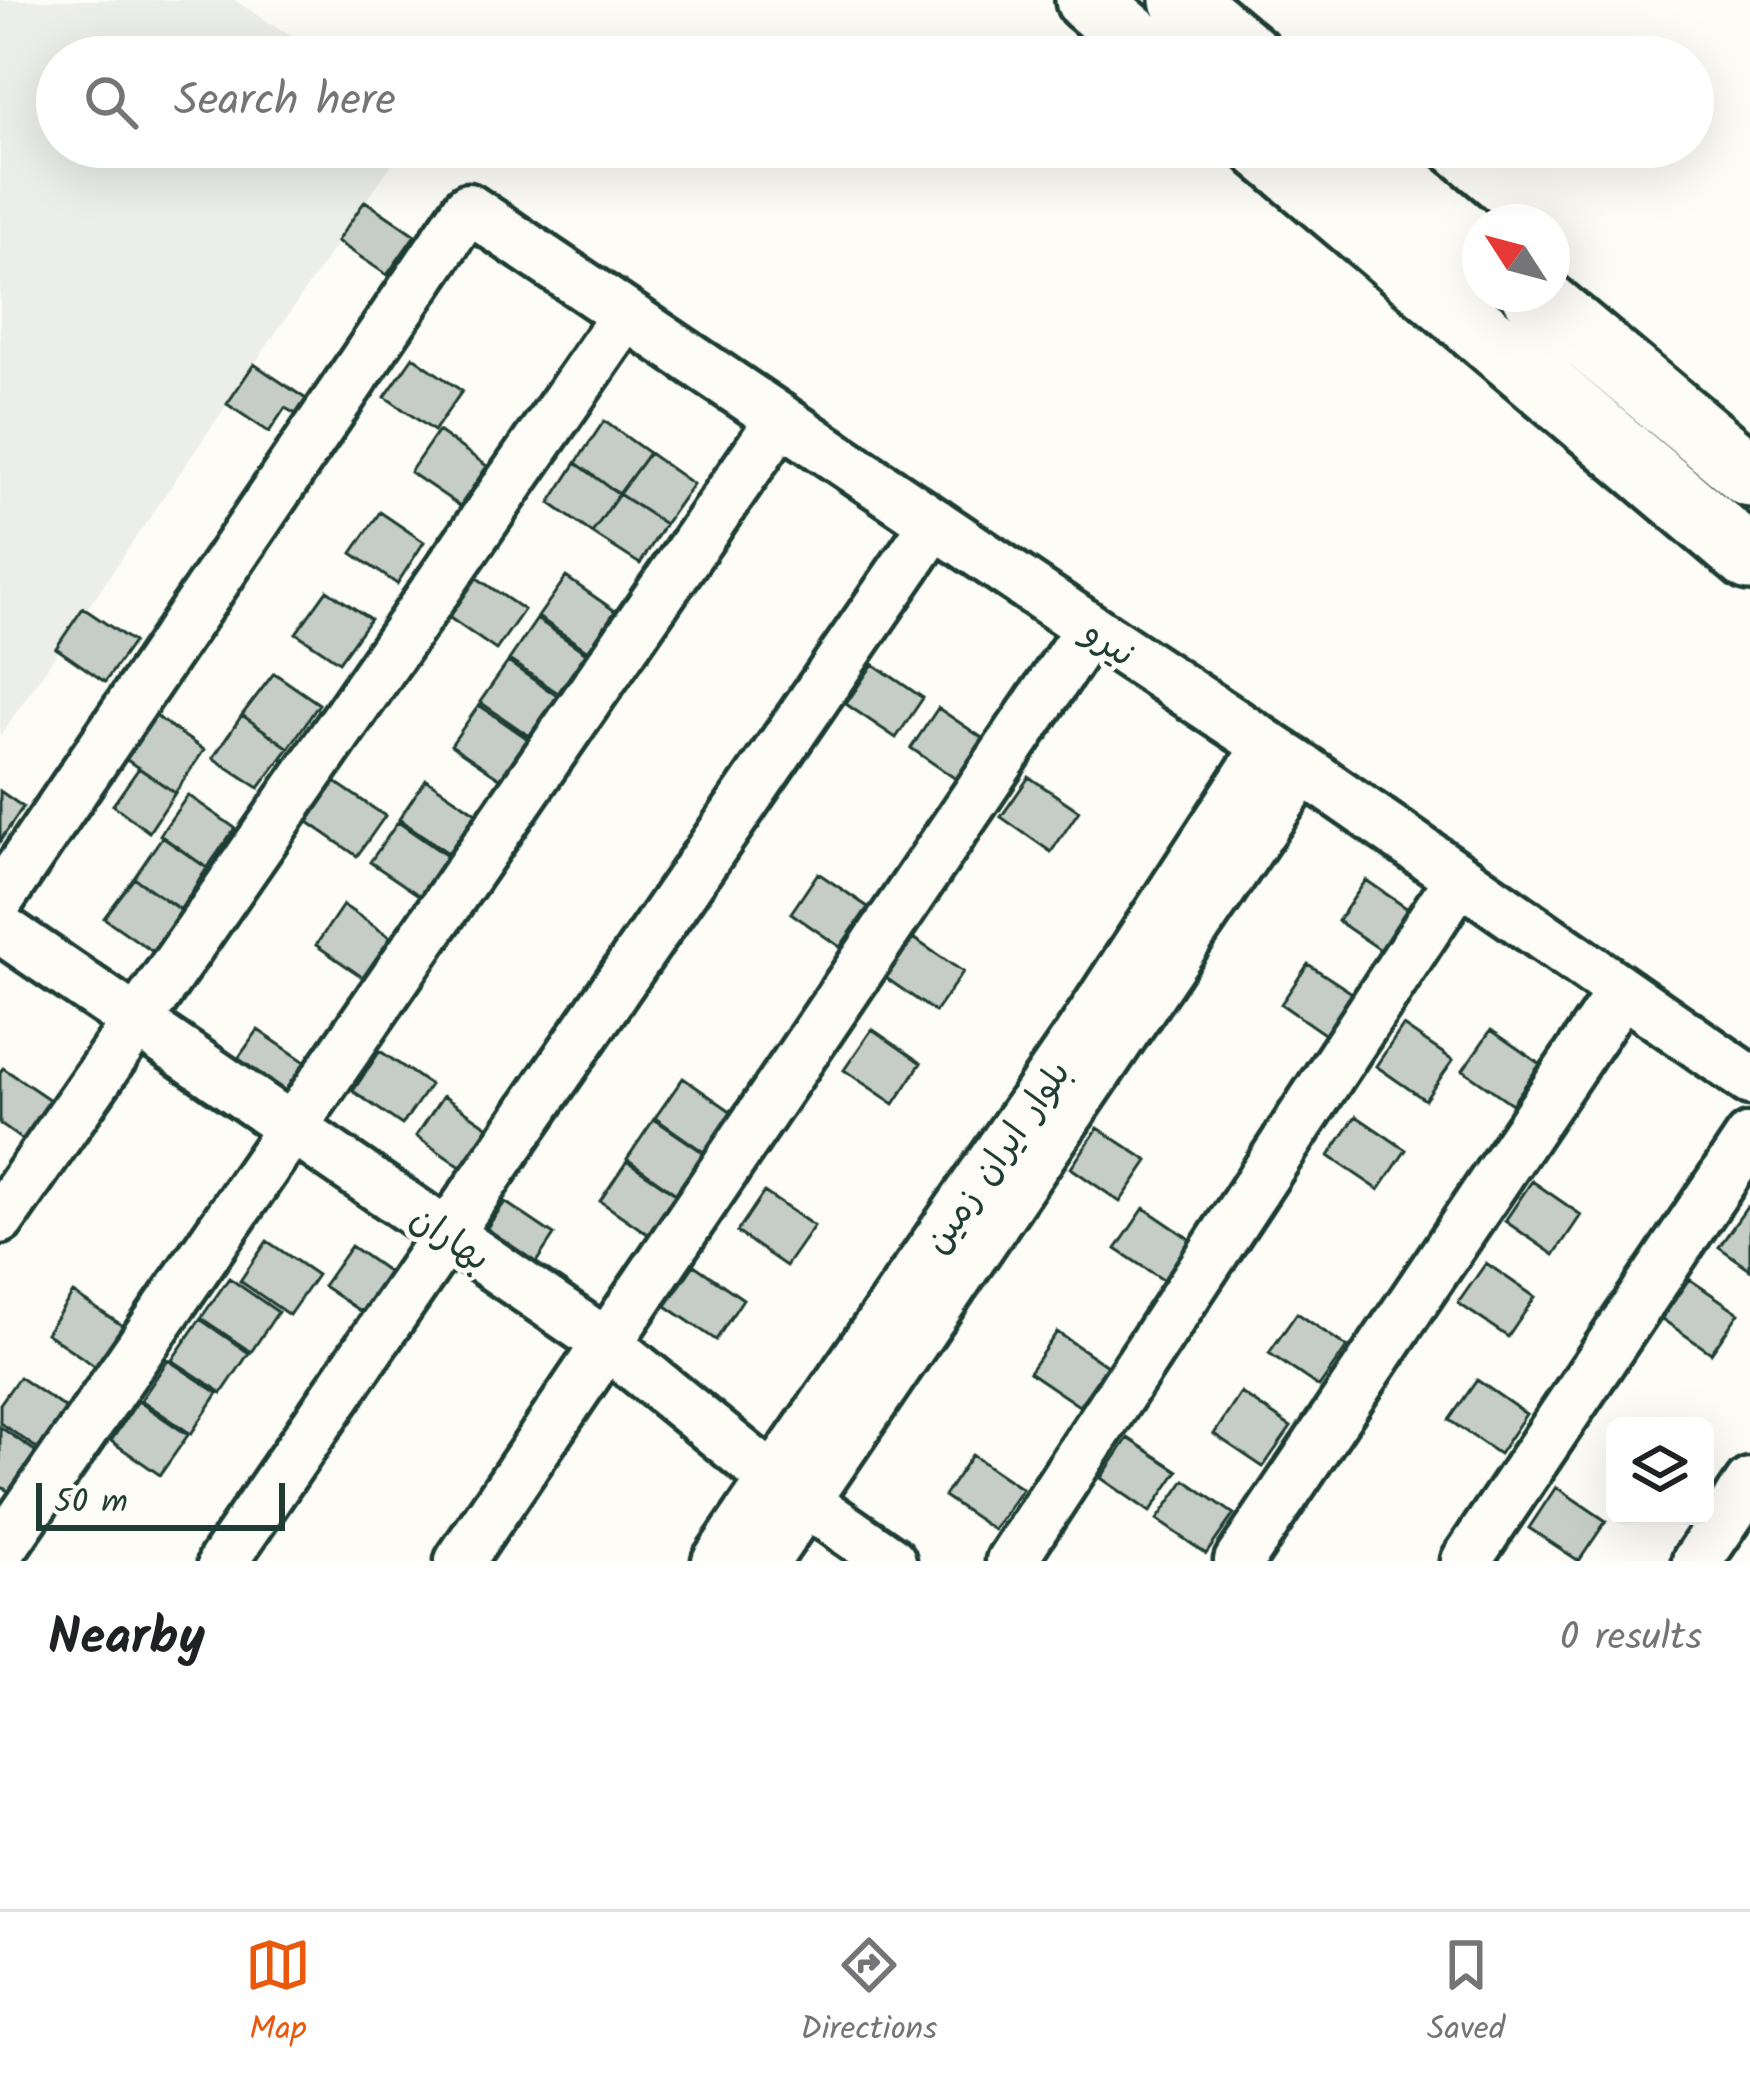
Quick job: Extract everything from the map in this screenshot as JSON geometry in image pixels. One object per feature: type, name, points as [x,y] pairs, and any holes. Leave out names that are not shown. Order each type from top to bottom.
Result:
[{"type":"main road","points":[[1088,0],[1131,36]]},
{"type":"main road","points":[[1183,0],[1226,36]]},
{"type":"main road","points":[[1288,168],[1750,559]]},
{"type":"main road","points":[[1384,168],[1462,233]]},
{"type":"main road","points":[[1555,312],[1750,475]]},
{"type":"street","name":"نیرو","points":[[0,898],[468,208],[1285,758],[1750,1080]]},
{"type":"street","points":[[0,1219],[626,315]]},
{"type":"street","points":[[0,1551],[781,419]]},
{"type":"street","points":[[223,1561],[934,523]]},
{"type":"street","points":[[460,1561],[1090,628]]},
{"type":"street","name":"بلوار ایران زمین","points":[[717,1561],[789,1490],[1080,1034],[1285,758]]},
{"type":"street","points":[[1011,1561],[1459,879]]},
{"type":"street","name":"بهاران","points":[[0,928],[606,1342],[789,1490],[891,1561]]},
{"type":"street","points":[[1239,1561],[1622,991]]},
{"type":"street","points":[[1466,1561],[1750,1138]]},
{"type":"street","points":[[1697,1561],[1750,1483]]},
{"type":"street","name":"بلوار ایران زمین","points":[[765,1561],[789,1490]]},
{"type":"shaded area","points":[[0,0],[234,0],[291,36],[36,36],[36,168],[389,168],[0,736]]},
{"type":"building","points":[[365,201],[415,235],[387,275],[337,241]]},
{"type":"building","points":[[413,357],[462,391],[434,431],[385,397]]},
{"type":"building","points":[[254,364],[306,399],[296,414],[285,408],[269,432],[227,404]]},
{"type":"building","points":[[604,421],[649,453],[619,494],[576,463]]},
{"type":"building","points":[[438,431],[487,466],[460,506],[410,472]]},
{"type":"building","points":[[649,453],[693,484],[665,524],[619,494]]},
{"type":"building","points":[[576,463],[619,494],[592,533],[550,503]]},
{"type":"building","points":[[619,494],[665,524],[640,564],[592,533]]},
{"type":"building","points":[[380,512],[424,542],[397,584],[352,553]]},
{"type":"building","points":[[474,576],[524,610],[496,650],[447,616]]},
{"type":"building","points":[[566,577],[615,611],[588,651],[538,617]]},
{"type":"building","points":[[327,590],[370,619],[339,662],[296,633]]},
{"type":"building","points":[[83,608],[133,642],[105,682],[56,648]]},
{"type":"building","points":[[537,619],[586,653],[558,693],[509,660]]},
{"type":"building","points":[[508,662],[557,696],[529,736],[480,702]]},
{"type":"building","points":[[873,664],[923,698],[896,738],[846,704]]},
{"type":"building","points":[[274,673],[319,704],[289,748],[242,715]]},
{"type":"building","points":[[479,705],[528,739],[501,779],[451,745]]},
{"type":"building","points":[[938,708],[988,742],[960,782],[911,748]]},
{"type":"building","points":[[154,715],[204,750],[175,793],[124,758]]},
{"type":"building","points":[[242,715],[289,748],[259,788],[213,758]]},
{"type":"building","points":[[139,768],[175,793],[149,832],[113,805]]},
{"type":"building","points":[[1029,777],[1079,811],[1051,852],[1001,817]]},
{"type":"building","points":[[426,779],[476,813],[448,853],[399,819]]},
{"type":"building","points":[[335,782],[385,816],[357,856],[308,822]]},
{"type":"building","points":[[0,791],[23,807],[0,841]]},
{"type":"building","points":[[188,795],[235,828],[207,868],[160,835]]},
{"type":"building","points":[[398,822],[447,856],[420,896],[370,862]]},
{"type":"building","points":[[162,837],[207,868],[180,910],[134,878]]},
{"type":"building","points":[[818,873],[868,907],[840,947],[791,913]]},
{"type":"building","points":[[134,878],[187,914],[156,954],[104,918]]},
{"type":"building","points":[[1366,880],[1415,914],[1388,955],[1338,921]]},
{"type":"building","points":[[343,905],[393,939],[365,979],[316,945]]},
{"type":"building","points":[[913,938],[963,972],[935,1012],[886,978]]},
{"type":"building","points":[[1308,964],[1358,997],[1330,1038],[1281,1004]]},
{"type":"building","points":[[1403,1026],[1453,1060],[1425,1100],[1376,1066]]},
{"type":"building","points":[[872,1029],[921,1063],[894,1104],[844,1070]]},
{"type":"building","points":[[258,1030],[308,1064],[280,1104],[230,1070]]},
{"type":"building","points":[[1491,1030],[1540,1064],[1512,1104],[1463,1070]]},
{"type":"building","points":[[380,1051],[430,1085],[402,1125],[353,1091]]},
{"type":"building","points":[[3,1068],[53,1102],[25,1142],[0,1124]]},
{"type":"building","points":[[683,1078],[732,1112],[705,1153],[655,1118]]},
{"type":"building","points":[[443,1096],[493,1130],[465,1170],[416,1136]]},
{"type":"building","points":[[1356,1116],[1406,1150],[1379,1190],[1329,1156]]},
{"type":"building","points":[[654,1119],[704,1153],[676,1194],[627,1159]]},
{"type":"building","points":[[1098,1128],[1148,1161],[1120,1202],[1071,1168]]},
{"type":"building","points":[[627,1161],[677,1195],[649,1235],[600,1201]]},
{"type":"building","points":[[1532,1181],[1581,1215],[1554,1255],[1505,1221]]},
{"type":"building","points":[[764,1192],[814,1226],[786,1266],[737,1232]]},
{"type":"building","points":[[505,1202],[554,1235],[527,1276],[477,1242]]},
{"type":"building","points":[[1144,1208],[1194,1242],[1166,1282],[1116,1249]]},
{"type":"building","points":[[1750,1209],[1750,1269],[1719,1247]]},
{"type":"building","points":[[267,1241],[317,1275],[289,1315],[240,1281]]},
{"type":"building","points":[[351,1246],[400,1280],[373,1320],[323,1286]]},
{"type":"building","points":[[1486,1263],[1535,1297],[1508,1337],[1458,1303]]},
{"type":"building","points":[[694,1265],[743,1299],[716,1340],[666,1306]]},
{"type":"building","points":[[229,1278],[278,1312],[251,1352],[201,1318]]},
{"type":"building","points":[[1689,1279],[1739,1313],[1711,1353],[1662,1319]]},
{"type":"building","points":[[73,1293],[123,1326],[96,1367],[46,1333]]},
{"type":"building","points":[[1297,1313],[1347,1347],[1319,1387],[1269,1353]]},
{"type":"building","points":[[200,1319],[249,1353],[222,1393],[172,1360]]},
{"type":"building","points":[[1057,1332],[1107,1366],[1079,1406],[1029,1372]]},
{"type":"building","points":[[168,1360],[218,1393],[191,1434],[141,1400]]},
{"type":"building","points":[[19,1377],[69,1411],[41,1451],[0,1423],[0,1404]]},
{"type":"building","points":[[1477,1380],[1526,1414],[1499,1454],[1449,1420]]},
{"type":"building","points":[[1241,1393],[1291,1427],[1263,1467],[1214,1434]]},
{"type":"building","points":[[138,1401],[188,1435],[160,1475],[111,1441]]},
{"type":"building","points":[[0,1427],[38,1453],[11,1493],[0,1486]]},
{"type":"building","points":[[1128,1438],[1178,1471],[1150,1512],[1101,1478]]},
{"type":"building","points":[[972,1455],[1022,1489],[994,1530],[944,1496]]},
{"type":"building","points":[[1185,1480],[1234,1514],[1206,1554],[1157,1520]]},
{"type":"building","points":[[1556,1487],[1606,1521],[1579,1561],[1529,1528]]}]
